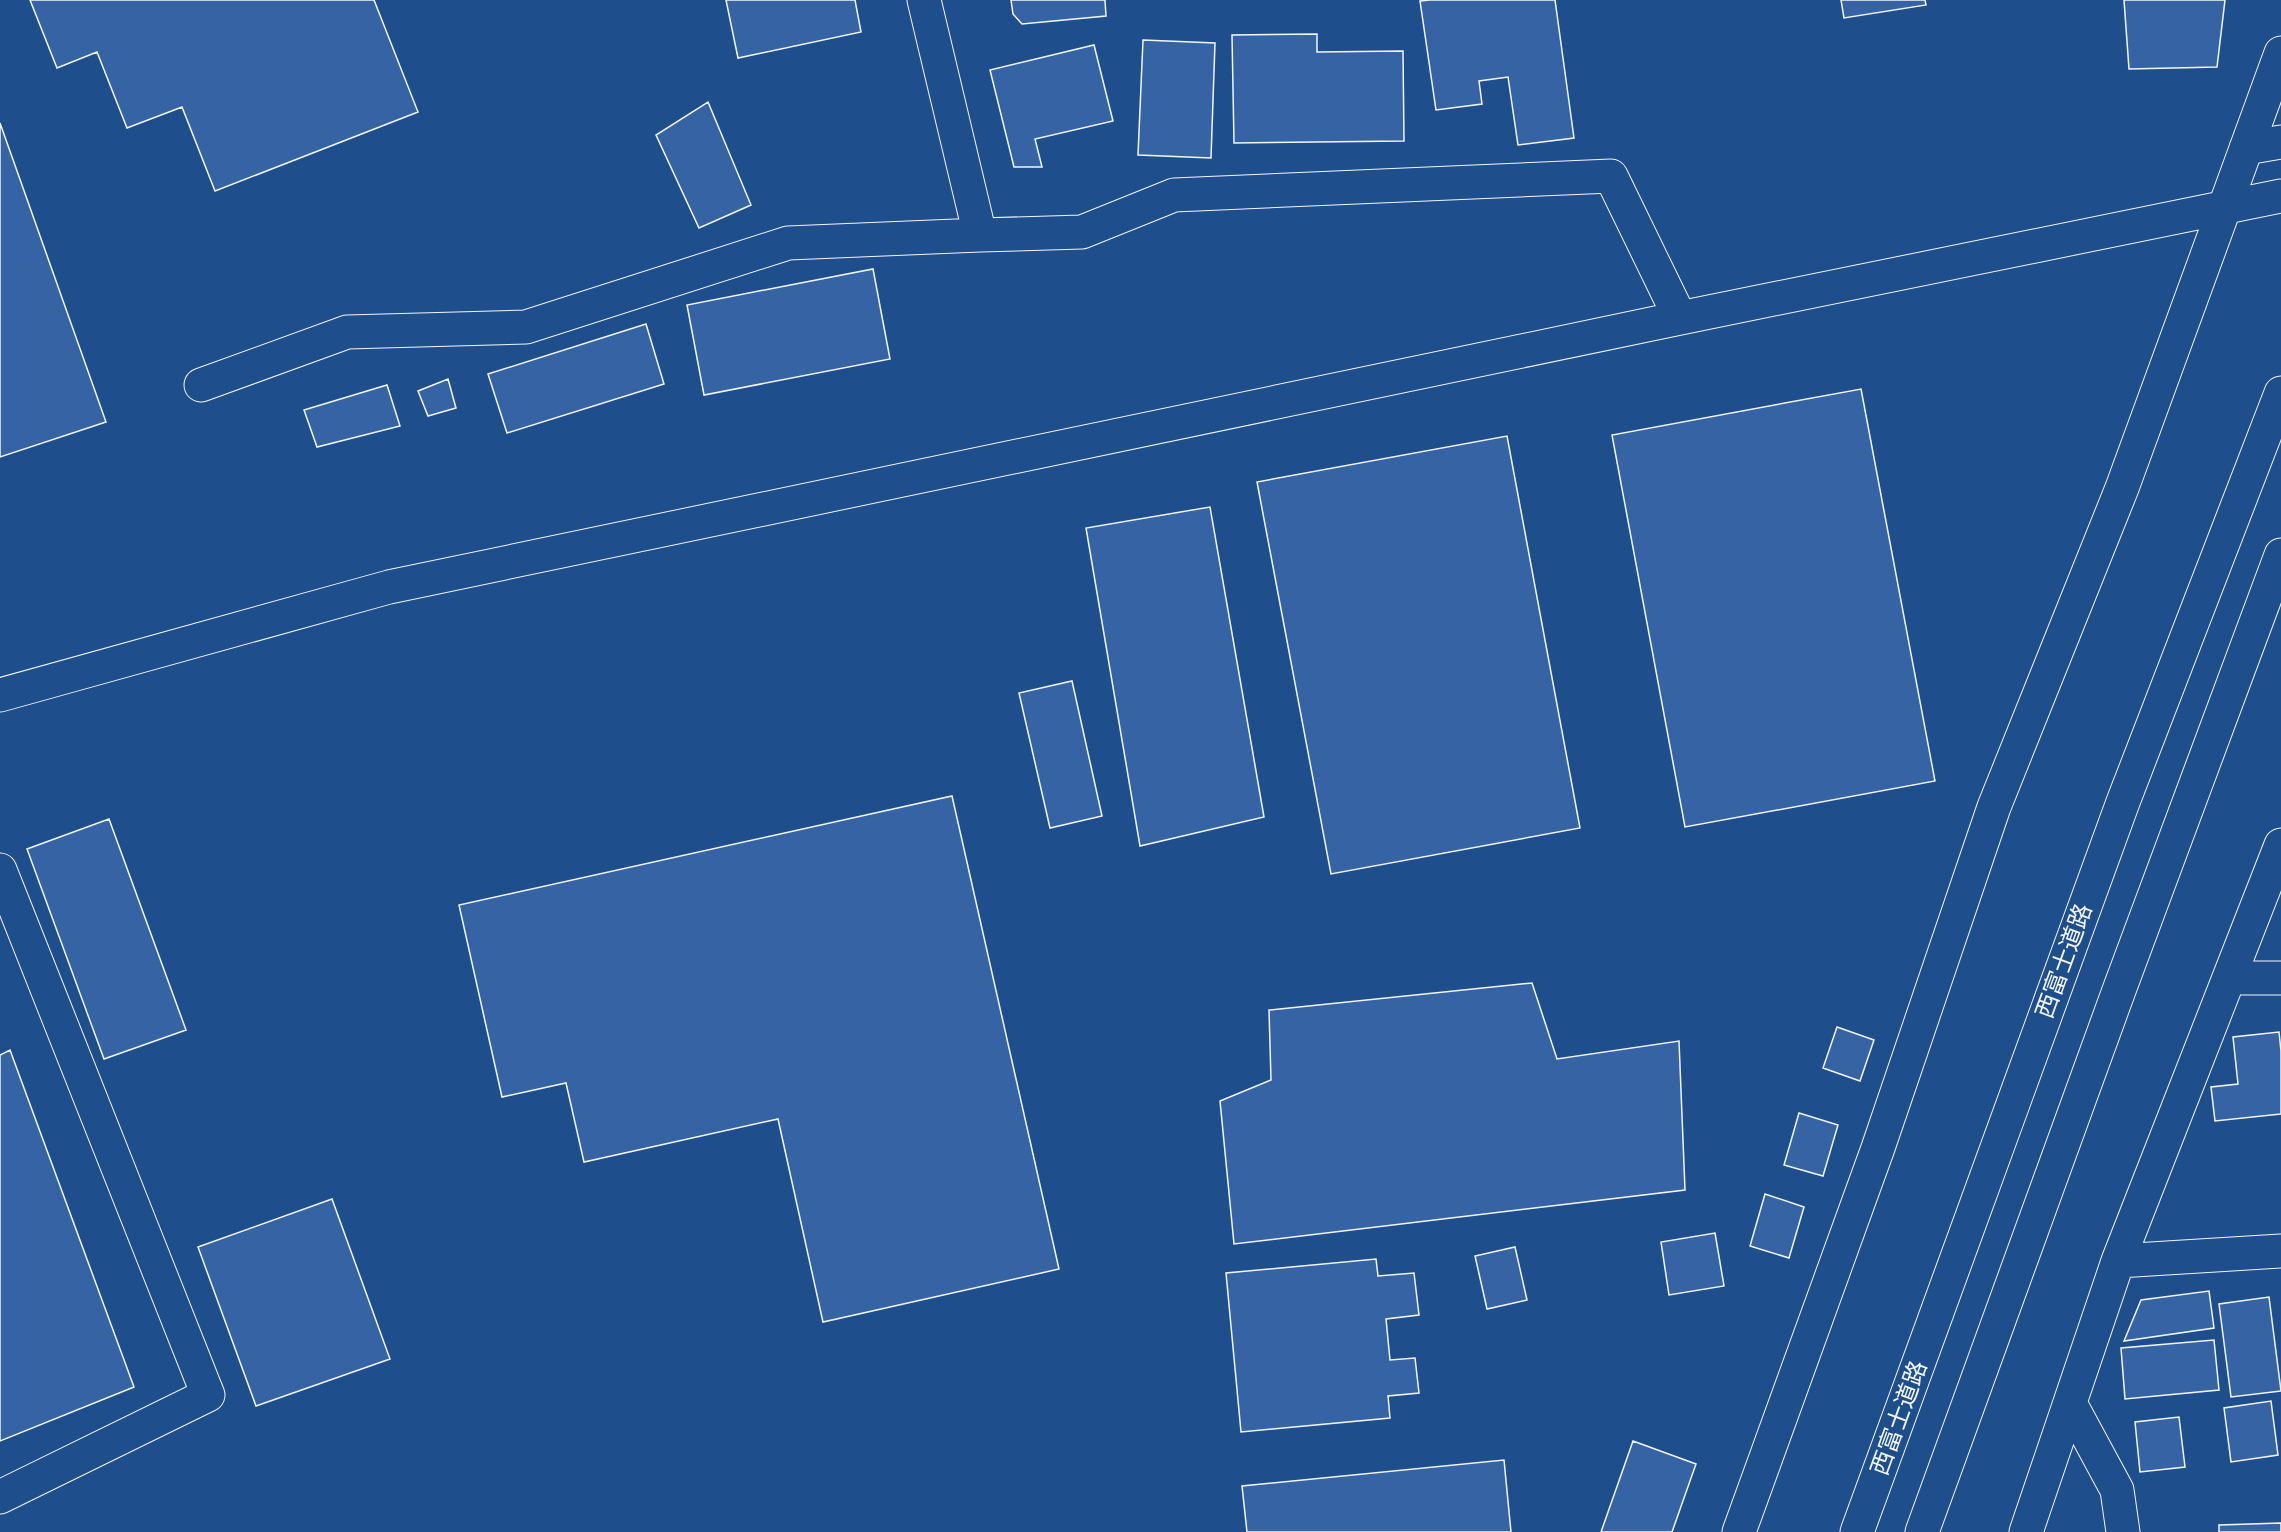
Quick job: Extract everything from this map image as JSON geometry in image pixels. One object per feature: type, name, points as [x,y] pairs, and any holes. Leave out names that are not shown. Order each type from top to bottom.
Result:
[{"type":"main road","points":[[924,0],[980,235]]},
{"type":"main road","points":[[1740,1532],[1878,1148],[1994,807],[2122,489],[2281,53]]},
{"type":"main road","points":[[2246,148],[2281,142]]},
{"type":"main road","points":[[201,385],[347,332],[526,327],[788,243],[1082,232],[1174,195],[1611,176],[1680,318]]},
{"type":"main road","points":[[0,695],[389,587],[1680,318],[2281,196]]},
{"type":"main road","name":"西富士道路","points":[[1857,1532],[2119,813],[2281,393]]},
{"type":"main road","points":[[1922,1532],[2118,993],[2281,555]]},
{"type":"main road","points":[[2026,1532],[2118,1261],[2281,844]]},
{"type":"main road","points":[[0,870],[208,1395],[0,1497]]},
{"type":"main road","points":[[2230,978],[2281,978]]},
{"type":"main road","points":[[2118,1261],[2281,1251]]},
{"type":"main road","points":[[2070,1403],[2117,1490],[2123,1532]]},
{"type":"building","points":[[30,0],[374,0],[418,112],[215,191],[182,107],[127,128],[97,52],[57,68]]},
{"type":"building","points":[[726,0],[855,0],[861,32],[738,58]]},
{"type":"building","points":[[1011,0],[1105,0],[1106,16],[1022,24],[1013,14]]},
{"type":"building","points":[[1555,0],[1574,138],[1518,145],[1508,77],[1479,81],[1482,104],[1436,110],[1420,1]]},
{"type":"building","points":[[1841,0],[1925,0],[1926,5],[1844,18]]},
{"type":"building","points":[[2124,0],[2225,0],[2217,67],[2129,69]]},
{"type":"building","points":[[1317,34],[1317,52],[1403,51],[1404,141],[1234,143],[1232,35]]},
{"type":"building","points":[[1143,40],[1215,43],[1211,158],[1138,155]]},
{"type":"building","points":[[1094,45],[1113,121],[1035,139],[1042,167],[1014,167],[990,70]]},
{"type":"building","points":[[708,102],[751,205],[699,228],[656,135]]},
{"type":"building","points":[[0,123],[106,422],[0,457]]},
{"type":"building","points":[[873,269],[890,359],[704,395],[687,305]]},
{"type":"building","points":[[646,324],[664,384],[507,433],[488,374]]},
{"type":"building","points":[[448,379],[456,408],[428,416],[418,391]]},
{"type":"building","points":[[387,385],[400,426],[317,447],[304,410]]},
{"type":"building","points":[[1861,389],[1935,781],[1685,827],[1612,435]]},
{"type":"building","points":[[1507,436],[1580,828],[1331,874],[1257,482]]},
{"type":"building","points":[[1210,507],[1264,817],[1140,846],[1086,528]]},
{"type":"building","points":[[1072,681],[1102,816],[1050,828],[1019,693]]},
{"type":"building","points":[[952,796],[1059,1269],[823,1322],[778,1119],[584,1162],[566,1083],[502,1097],[459,905]]},
{"type":"building","points":[[109,819],[186,1030],[104,1059],[27,849]]},
{"type":"building","points":[[1532,983],[1557,1059],[1679,1041],[1685,1190],[1234,1244],[1220,1101],[1271,1080],[1269,1010]]},
{"type":"building","points":[[1837,1027],[1874,1040],[1860,1081],[1823,1068]]},
{"type":"building","points":[[2279,1032],[2281,1114],[2215,1121],[2211,1087],[2238,1084],[2233,1037]]},
{"type":"building","points":[[10,1050],[134,1387],[0,1441],[0,1055]]},
{"type":"building","points":[[1799,1113],[1838,1125],[1823,1176],[1784,1165]]},
{"type":"building","points":[[1765,1194],[1804,1207],[1789,1258],[1750,1246]]},
{"type":"building","points":[[332,1199],[390,1359],[256,1406],[198,1247]]},
{"type":"building","points":[[1715,1233],[1724,1286],[1669,1295],[1661,1242]]},
{"type":"building","points":[[1515,1247],[1527,1300],[1487,1309],[1475,1256]]},
{"type":"building","points":[[1376,1259],[1378,1276],[1414,1273],[1419,1315],[1386,1319],[1390,1360],[1415,1358],[1419,1393],[1388,1396],[1390,1418],[1241,1432],[1226,1273]]},
{"type":"building","points":[[2209,1291],[2214,1328],[2124,1341],[2141,1300]]},
{"type":"building","points":[[2269,1297],[2281,1391],[2231,1397],[2219,1304]]},
{"type":"building","points":[[2214,1340],[2219,1390],[2125,1399],[2121,1348]]},
{"type":"building","points":[[2271,1401],[2278,1455],[2231,1462],[2224,1408]]},
{"type":"building","points":[[2179,1417],[2185,1467],[2140,1472],[2135,1422]]},
{"type":"building","points":[[1633,1441],[1696,1464],[1672,1532],[1601,1532]]},
{"type":"building","points":[[1504,1460],[1511,1532],[1247,1532],[1242,1486]]},
{"type":"building","points":[[2281,1523],[2281,1532],[2219,1532],[2219,1525]]}]
